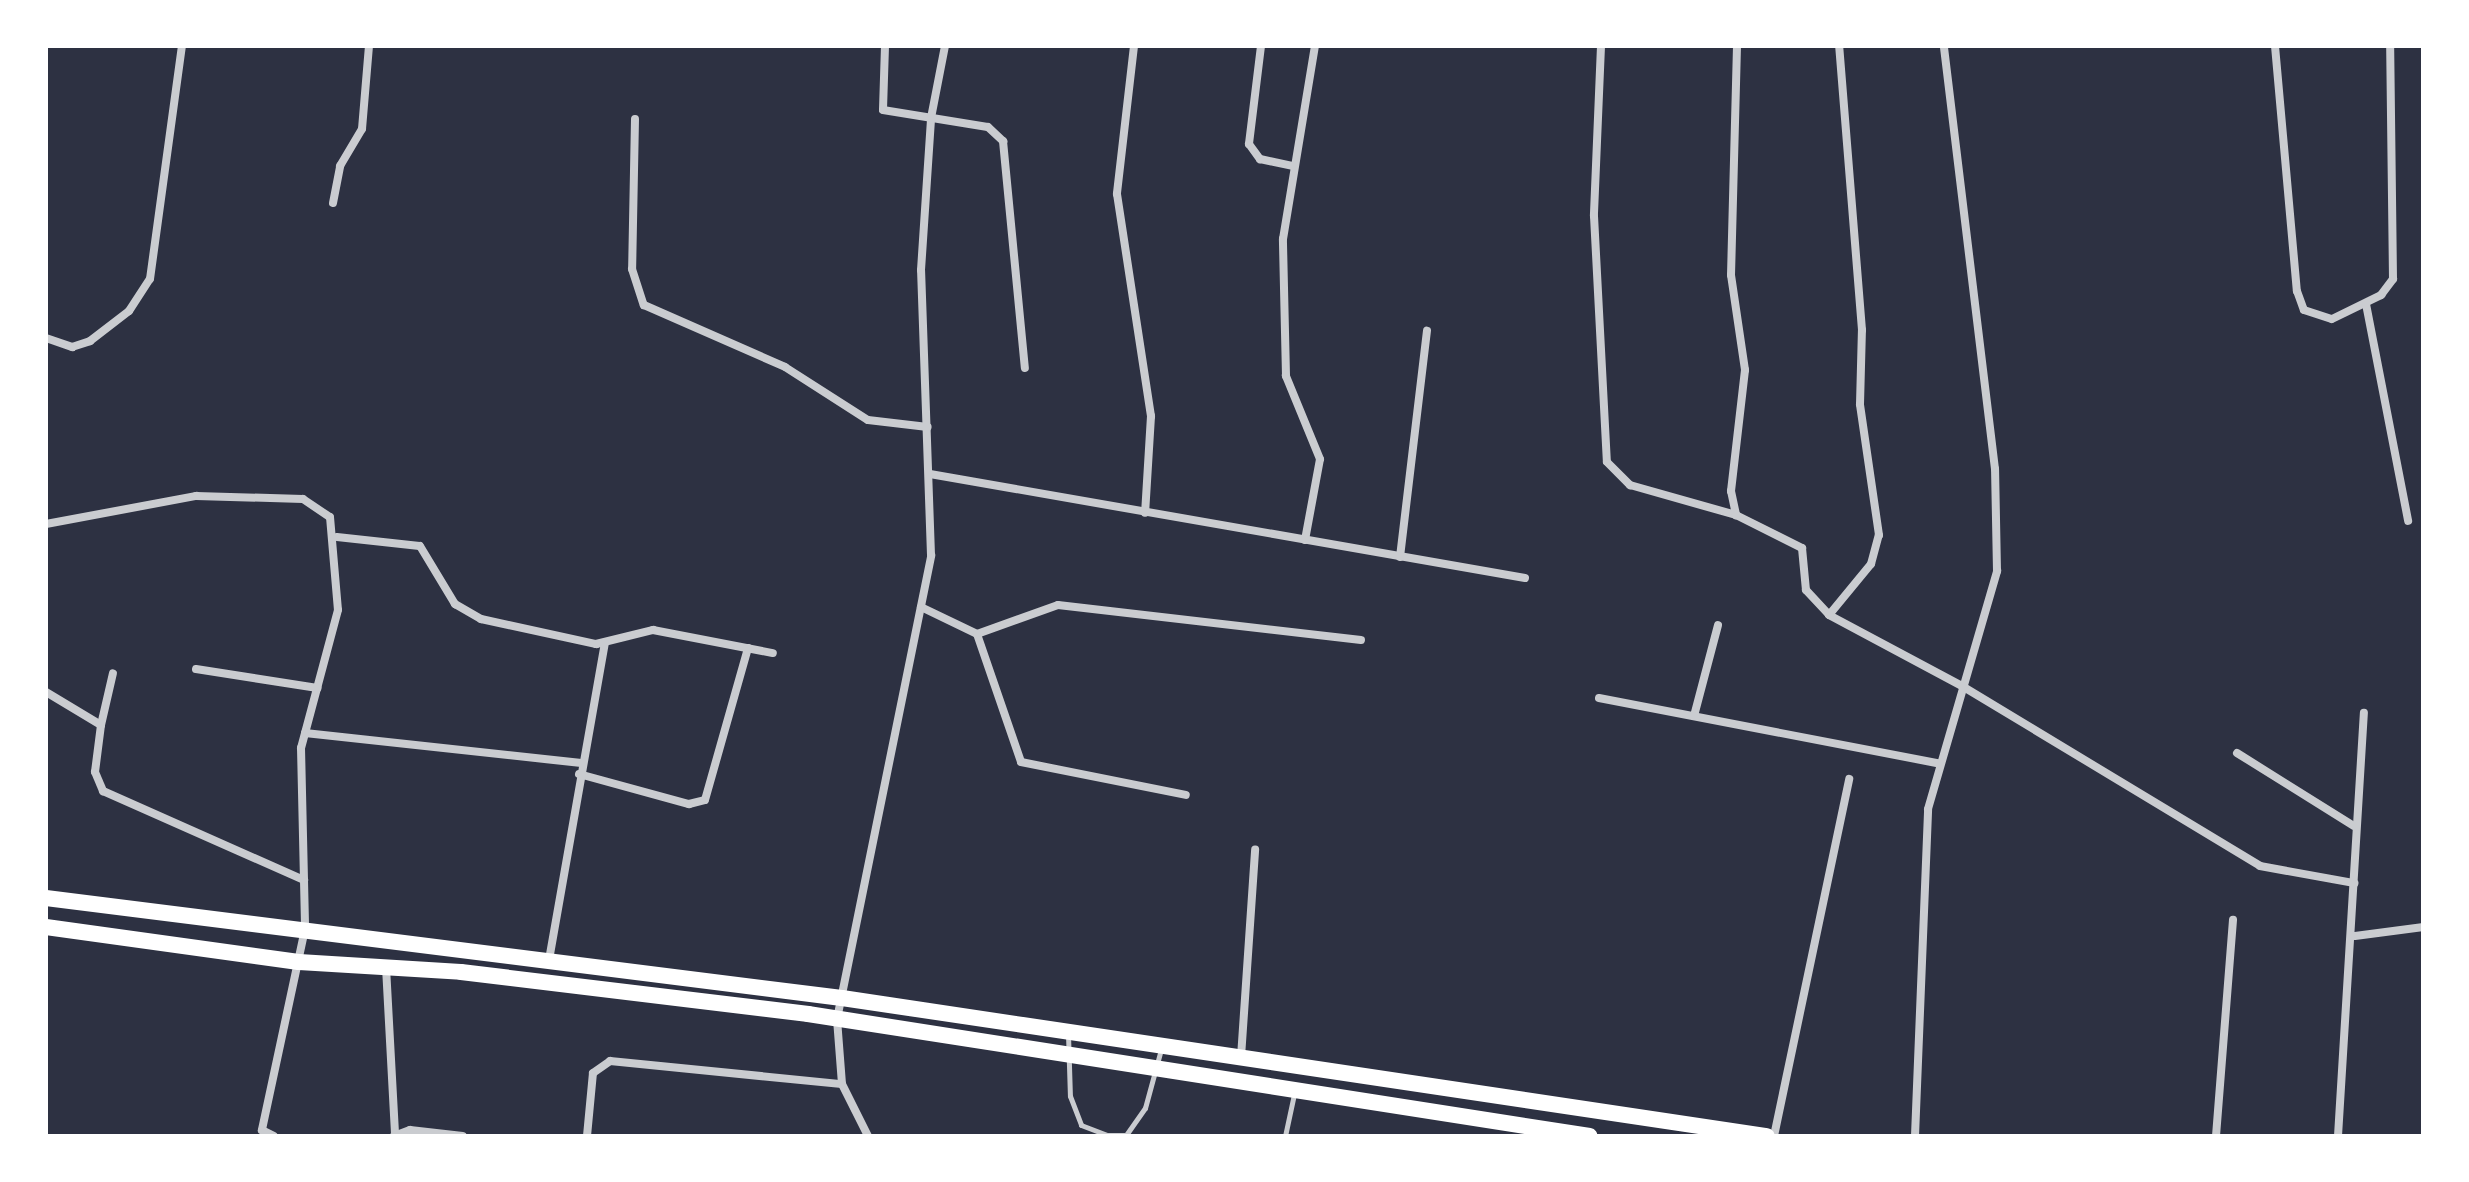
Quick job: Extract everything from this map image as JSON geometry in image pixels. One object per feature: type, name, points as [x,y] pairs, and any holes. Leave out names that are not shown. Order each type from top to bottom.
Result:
[{"type":"main road","points":[[46,898],[842,998],[1767,1136]]},
{"type":"main road","points":[[46,927],[299,962],[386,967],[837,1019],[1590,1136]]},
{"type":"street","points":[[46,338],[72,347],[90,341],[129,311],[150,279],[182,46]]},
{"type":"street","points":[[333,203],[344,157],[362,129],[369,46]]},
{"type":"street","points":[[885,46],[880,107],[988,127],[1003,141],[1025,368]]},
{"type":"street","points":[[868,1136],[842,1084],[837,1019],[931,555],[921,270],[931,118],[945,46]]},
{"type":"street","points":[[1134,46],[1117,194],[1151,416],[1145,513]]},
{"type":"street","points":[[1261,46],[1249,144],[1260,159],[1292,166]]},
{"type":"street","points":[[1305,540],[1320,459],[1286,376],[1283,239],[1292,166],[1315,46]]},
{"type":"street","points":[[1601,46],[1594,216],[1607,462],[1630,485],[1736,515],[1802,548],[1811,602],[1829,615],[1962,686],[2260,866],[2354,883]]},
{"type":"street","points":[[1736,515],[1731,491],[1745,370],[1731,275],[1737,46]]},
{"type":"street","points":[[1829,615],[1871,564],[1879,535],[1860,404],[1862,330],[1839,46]]},
{"type":"street","points":[[1915,1136],[1919,927],[1938,763],[1997,571],[1995,469],[1944,46]]},
{"type":"street","points":[[2275,46],[2297,291],[2315,318],[2366,304],[2381,295],[2395,266],[2390,46]]},
{"type":"street","points":[[635,119],[632,269],[644,305],[785,367],[868,420],[928,427]]},
{"type":"street","points":[[2366,304],[2408,521]]},
{"type":"street","points":[[1400,557],[1427,331]]},
{"type":"street","points":[[930,474],[1525,578]]},
{"type":"street","points":[[46,526],[196,496],[303,499],[324,508],[337,537],[338,610],[305,733],[299,787],[305,929],[262,1130],[274,1136]]},
{"type":"street","points":[[337,537],[409,541],[464,612],[605,644],[653,630],[773,653]]},
{"type":"street","points":[[977,634],[1058,605],[1361,640]]},
{"type":"street","points":[[921,607],[977,634],[1021,762],[1186,795]]},
{"type":"street","points":[[1694,716],[1718,625]]},
{"type":"street","points":[[549,960],[579,774],[605,644]]},
{"type":"street","points":[[579,774],[689,804],[705,800],[748,648]]},
{"type":"street","points":[[196,669],[318,688]]},
{"type":"street","points":[[113,673],[101,725],[95,772],[103,791],[304,880]]},
{"type":"street","points":[[46,692],[101,725]]},
{"type":"street","points":[[1599,698],[1938,763]]},
{"type":"street","points":[[2338,1136],[2355,936],[2354,826],[2364,713]]},
{"type":"street","points":[[305,733],[581,763]]},
{"type":"street","points":[[2237,753],[2354,826]]},
{"type":"street","points":[[1774,1136],[1849,779]]},
{"type":"street","points":[[1241,1057],[1255,849]]},
{"type":"street","points":[[2216,1136],[2233,920]]},
{"type":"street","points":[[2355,936],[2423,927]]},
{"type":"street","points":[[386,967],[394,1136],[410,1130],[463,1136]]},
{"type":"street","points":[[587,1136],[593,1073],[610,1061],[842,1084]]},
{"type":"lane","points":[[1068,1030],[1067,1053],[1081,1125],[1107,1135],[1126,1135],[1145,1108],[1162,1044]]},
{"type":"lane","points":[[1285,1136],[1295,1092]]}]
